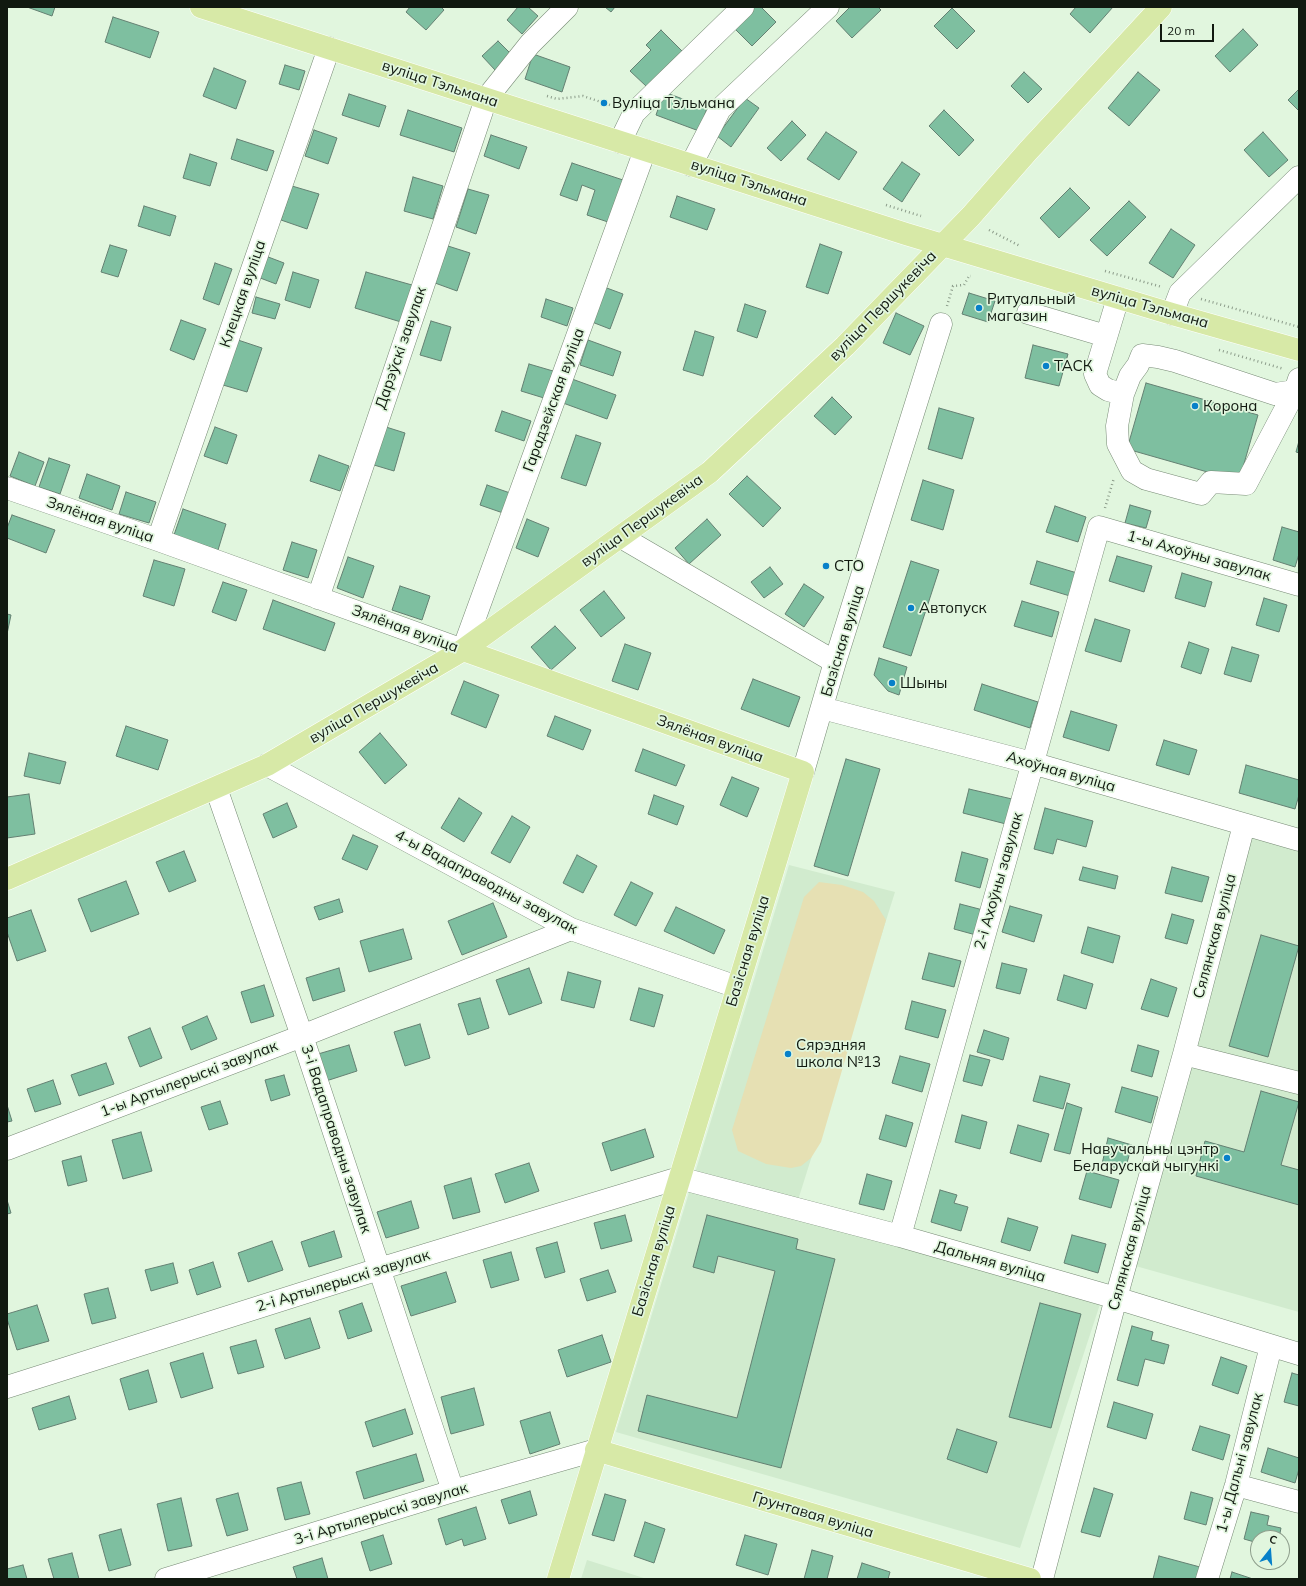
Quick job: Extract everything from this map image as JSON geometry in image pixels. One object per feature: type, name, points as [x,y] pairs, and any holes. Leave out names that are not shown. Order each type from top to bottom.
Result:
[{"type":"main road","name":"вуліца Тэльмана","points":[[201,7],[942,245],[1172,314],[1299,350]]},
{"type":"main road","name":"вуліца Першукевіча","points":[[7,879],[267,765],[463,650],[621,538],[710,472],[845,346],[971,216],[1028,151],[1161,7]]},
{"type":"main road","name":"Зялёная вуліца","points":[[463,650],[803,772]]},
{"type":"main road","name":"Базісная вуліца","points":[[558,1579],[803,772]]},
{"type":"main road","name":"Грунтавая вуліца","points":[[596,1450],[1030,1579]]},
{"type":"street","points":[[486,99],[530,44],[567,7]]},
{"type":"street","points":[[620,142],[634,113],[743,7]]},
{"type":"street","points":[[690,165],[720,109],[828,7]]},
{"type":"street","name":"Клецкая вуліца","points":[[158,540],[330,48]]},
{"type":"street","name":"Дарэўскі завулак","points":[[318,598],[486,99]]},
{"type":"street","name":"Гарадзейская вуліца","points":[[463,650],[645,150]]},
{"type":"street","points":[[1172,314],[1180,293],[1299,177]]},
{"type":"street","points":[[1118,298],[1095,374],[1100,385],[1108,390],[1123,394]]},
{"type":"street","points":[[1028,313],[1106,336]]},
{"type":"street","name":"Базісная вуліца","points":[[803,772],[835,662],[941,324]]},
{"type":"street","points":[[1142,355],[1175,361],[1275,394],[1297,385],[1246,484],[1211,482],[1201,494],[1146,479],[1132,471],[1118,444],[1117,426],[1123,394],[1130,376],[1138,365],[1142,355]]},
{"type":"street","name":"Зялёная вуліца","points":[[7,488],[158,540],[463,650]]},
{"type":"street","name":"1-ы Ахоўны завулак","points":[[1099,527],[1299,585]]},
{"type":"street","name":"2-і Ахоўны завулак","points":[[900,1236],[1099,527]]},
{"type":"street","points":[[621,538],[835,662]]},
{"type":"street","name":"Ахоўная вуліца","points":[[822,708],[1032,763],[1299,840]]},
{"type":"street","name":"4-ы Вадаправодны завулак","points":[[267,765],[572,929],[737,987]]},
{"type":"street","name":"3-і Вадаправодны завулак","points":[[216,788],[302,1036],[453,1491]]},
{"type":"street","name":"Сялянская вуліца","points":[[1042,1579],[1116,1298],[1184,1054],[1244,825]]},
{"type":"street","name":"1-ы Артылерыскі завулак","points":[[7,1149],[302,1036],[572,929]]},
{"type":"street","points":[[1184,1054],[1299,1083]]},
{"type":"street","name":"Дальняя вуліца","points":[[679,1178],[900,1236],[1116,1298],[1299,1354]]},
{"type":"street","name":"2-і Артылерыскі завулак","points":[[7,1387],[380,1269],[679,1178]]},
{"type":"street","name":"1-ы Дальні завулак","points":[[1207,1579],[1236,1485],[1271,1346]]},
{"type":"street","name":"3-і Артылерыскі завулак","points":[[166,1579],[453,1491],[596,1450]]},
{"type":"street","points":[[1236,1485],[1299,1502]]},
{"type":"path","points":[[989,230],[1007,238],[1021,247]]},
{"type":"path","points":[[1105,271],[1299,327]]},
{"type":"path","points":[[1099,527],[1114,476],[1132,471]]},
{"type":"shaded area","name":"Навучальны цэнтр Беларускай чыгункі","points":[[1244,825],[1299,840],[1299,1312],[1125,1263]]},
{"type":"shaded area","name":"Сярэдняя школа №13","points":[[789,865],[895,892],[793,1216],[1102,1298],[1020,1548],[616,1432]]},
{"type":"shaded area","points":[[819,882],[842,885],[863,892],[874,901],[886,920],[821,1142],[811,1158],[801,1166],[791,1168],[766,1164],[738,1151],[732,1130],[804,897]]},
{"type":"shaded area","points":[[587,1560],[647,1579],[581,1579]]},
{"type":"building","points":[[27,7],[55,7],[52,16]]},
{"type":"building","points":[[410,7],[441,7],[444,10],[426,30],[406,12]]},
{"type":"building","points":[[518,7],[528,7],[538,16],[522,34],[507,20]]},
{"type":"building","points":[[605,7],[615,7],[611,12]]},
{"type":"building","points":[[754,7],[761,7],[776,22],[752,46],[734,28]]},
{"type":"building","points":[[850,7],[878,7],[881,10],[852,38],[836,21]]},
{"type":"building","points":[[1076,7],[1113,7],[1090,33],[1070,14]]},
{"type":"building","points":[[952,8],[975,31],[957,49],[934,26]]},
{"type":"building","points":[[113,17],[159,32],[150,58],[105,42]]},
{"type":"building","points":[[1243,29],[1258,45],[1230,72],[1215,56]]},
{"type":"building","points":[[661,30],[682,51],[646,86],[630,71],[651,50],[646,45]]},
{"type":"building","points":[[498,41],[511,54],[495,70],[482,56]]},
{"type":"building","points":[[533,54],[570,67],[562,92],[525,79]]},
{"type":"building","points":[[285,65],[305,71],[299,90],[279,84]]},
{"type":"building","points":[[214,68],[246,81],[236,109],[203,96]]},
{"type":"building","points":[[1024,72],[1042,89],[1028,103],[1011,86]]},
{"type":"building","points":[[1138,72],[1160,90],[1129,126],[1108,108]]},
{"type":"building","points":[[1299,89],[1299,111],[1288,100]]},
{"type":"building","points":[[664,92],[707,108],[699,131],[656,115]]},
{"type":"building","points":[[349,94],[386,106],[379,127],[342,115]]},
{"type":"building","points":[[745,98],[759,108],[731,147],[717,136]]},
{"type":"building","points":[[408,110],[462,128],[454,152],[400,135]]},
{"type":"building","points":[[944,110],[974,140],[959,156],[929,126]]},
{"type":"building","points":[[792,121],[806,135],[781,161],[767,148]]},
{"type":"building","points":[[314,130],[337,138],[328,164],[305,156]]},
{"type":"building","points":[[826,132],[857,152],[839,180],[807,159]]},
{"type":"building","points":[[1263,132],[1288,160],[1269,177],[1244,150]]},
{"type":"building","points":[[491,135],[527,147],[519,169],[484,156]]},
{"type":"building","points":[[237,139],[274,151],[267,171],[231,159]]},
{"type":"building","points":[[190,154],[217,163],[210,186],[183,178]]},
{"type":"building","points":[[902,162],[920,174],[902,202],[883,189]]},
{"type":"building","points":[[572,163],[623,180],[608,222],[587,215],[595,190],[582,185],[577,201],[560,195]]},
{"type":"building","points":[[413,177],[443,186],[433,219],[404,211]]},
{"type":"building","points":[[292,186],[319,194],[307,229],[281,220]]},
{"type":"building","points":[[1070,188],[1090,208],[1059,238],[1040,218]]},
{"type":"building","points":[[468,189],[489,195],[476,234],[456,227]]},
{"type":"building","points":[[677,196],[715,209],[707,230],[670,217]]},
{"type":"building","points":[[1129,201],[1146,217],[1107,256],[1090,240]]},
{"type":"building","points":[[144,206],[176,216],[170,236],[138,226]]},
{"type":"building","points":[[1171,229],[1195,245],[1173,278],[1149,263]]},
{"type":"building","points":[[820,244],[842,252],[828,294],[806,287]]},
{"type":"building","points":[[110,245],[127,250],[118,277],[101,272]]},
{"type":"building","points":[[448,246],[470,253],[457,291],[435,283]]},
{"type":"building","points":[[263,255],[284,263],[276,284],[255,276]]},
{"type":"building","points":[[215,263],[232,269],[219,305],[203,299]]},
{"type":"building","points":[[293,272],[319,280],[310,308],[285,300]]},
{"type":"building","points":[[366,272],[412,285],[401,322],[355,308]]},
{"type":"building","points":[[604,287],[623,294],[610,329],[592,322]]},
{"type":"building","name":"Ритуальный магазин","points":[[969,293],[995,301],[988,322],[962,314]]},
{"type":"building","points":[[256,297],[280,304],[275,319],[252,313]]},
{"type":"building","points":[[546,299],[573,308],[567,326],[541,317]]},
{"type":"building","points":[[745,304],[766,311],[757,338],[737,331]]},
{"type":"building","points":[[896,313],[924,326],[910,355],[883,343]]},
{"type":"building","points":[[181,320],[206,329],[194,360],[170,350]]},
{"type":"building","points":[[431,321],[451,327],[441,361],[420,355]]},
{"type":"building","points":[[695,331],[714,337],[703,376],[683,370]]},
{"type":"building","points":[[238,340],[262,348],[247,392],[223,385]]},
{"type":"building","points":[[588,340],[621,352],[613,376],[580,365]]},
{"type":"building","name":"ТАСК","points":[[1033,345],[1068,354],[1059,386],[1025,378]]},
{"type":"building","points":[[529,364],[553,371],[544,398],[521,391]]},
{"type":"building","points":[[572,379],[616,395],[607,419],[563,403]]},
{"type":"building","points":[[1146,383],[1258,415],[1239,481],[1127,449]]},
{"type":"building","points":[[832,397],[852,417],[835,435],[814,416]]},
{"type":"building","points":[[939,408],[974,418],[962,459],[928,449]]},
{"type":"building","points":[[502,411],[531,421],[524,441],[495,431]]},
{"type":"building","points":[[215,427],[237,435],[227,464],[204,456]]},
{"type":"building","points":[[386,427],[405,433],[394,471],[374,465]]},
{"type":"building","points":[[576,435],[601,443],[586,486],[561,478]]},
{"type":"building","points":[[1299,441],[1299,453],[1296,452]]},
{"type":"building","points":[[19,452],[44,462],[35,486],[10,476]]},
{"type":"building","points":[[319,455],[349,466],[340,491],[310,481]]},
{"type":"building","points":[[49,458],[70,465],[60,494],[39,487]]},
{"type":"building","points":[[87,474],[120,486],[112,510],[79,498]]},
{"type":"building","points":[[747,476],[781,508],[763,527],[729,494]]},
{"type":"building","points":[[923,480],[954,490],[943,530],[911,520]]},
{"type":"building","points":[[487,485],[513,494],[506,514],[480,505]]},
{"type":"building","points":[[126,492],[156,502],[149,523],[119,514]]},
{"type":"building","points":[[1130,505],[1151,511],[1146,528],[1125,523]]},
{"type":"building","points":[[1055,506],[1086,517],[1078,542],[1046,532]]},
{"type":"building","points":[[183,509],[226,524],[218,550],[174,535]]},
{"type":"building","points":[[12,515],[55,530],[46,553],[7,538],[7,528]]},
{"type":"building","points":[[527,519],[549,528],[538,557],[516,548]]},
{"type":"building","points":[[707,519],[721,535],[689,564],[675,548]]},
{"type":"building","points":[[1282,527],[1299,532],[1299,554],[1295,567],[1273,560]]},
{"type":"building","points":[[292,542],[317,550],[308,578],[283,570]]},
{"type":"building","points":[[1117,556],[1152,566],[1144,592],[1109,581]]},
{"type":"building","points":[[348,557],[374,566],[363,598],[337,588]]},
{"type":"building","points":[[154,560],[185,569],[174,606],[143,596]]},
{"type":"building","name":"Автопуск","points":[[911,561],[939,570],[911,656],[883,647]]},
{"type":"building","points":[[1037,561],[1077,573],[1070,596],[1030,584]]},
{"type":"building","points":[[770,567],[783,584],[764,598],[751,582]]},
{"type":"building","points":[[1182,573],[1212,582],[1205,607],[1175,598]]},
{"type":"building","points":[[223,582],[247,590],[236,621],[212,612]]},
{"type":"building","points":[[804,584],[824,597],[804,627],[785,614]]},
{"type":"building","points":[[400,586],[430,596],[422,620],[392,610]]},
{"type":"building","points":[[604,591],[625,618],[601,637],[580,610]]},
{"type":"building","points":[[1264,598],[1287,605],[1279,632],[1256,625]]},
{"type":"building","points":[[273,600],[335,623],[325,651],[263,629]]},
{"type":"building","points":[[1022,601],[1059,612],[1052,637],[1014,626]]},
{"type":"building","points":[[7,614],[11,615],[7,634]]},
{"type":"building","points":[[1095,619],[1130,630],[1121,662],[1085,651]]},
{"type":"building","points":[[555,626],[576,648],[551,670],[531,647]]},
{"type":"building","points":[[1189,642],[1209,649],[1201,674],[1181,667]]},
{"type":"building","points":[[625,644],[651,653],[638,690],[612,681]]},
{"type":"building","points":[[1232,647],[1259,655],[1251,682],[1224,674]]},
{"type":"building","name":"Шыны","points":[[879,658],[907,667],[899,695],[888,691],[874,675]]},
{"type":"building","points":[[753,679],[800,697],[789,727],[741,709]]},
{"type":"building","points":[[464,681],[499,695],[486,728],[451,714]]},
{"type":"building","points":[[982,684],[1038,702],[1030,728],[974,710]]},
{"type":"building","points":[[1071,711],[1117,725],[1109,751],[1063,737]]},
{"type":"building","points":[[555,716],[591,730],[583,750],[547,736]]},
{"type":"building","points":[[126,726],[168,740],[158,770],[116,756]]},
{"type":"building","points":[[380,733],[407,765],[385,784],[359,752]]},
{"type":"building","points":[[1164,740],[1197,750],[1189,775],[1156,765]]},
{"type":"building","points":[[643,749],[685,765],[676,786],[635,771]]},
{"type":"building","points":[[29,753],[66,762],[60,784],[24,776]]},
{"type":"building","points":[[846,759],[880,769],[848,876],[814,866]]},
{"type":"building","points":[[1246,765],[1299,780],[1299,795],[1295,809],[1239,793]]},
{"type":"building","points":[[732,777],[759,788],[747,817],[720,805]]},
{"type":"building","points":[[969,789],[1012,799],[1006,824],[963,813]]},
{"type":"building","points":[[29,794],[35,834],[7,838],[7,797]]},
{"type":"building","points":[[654,795],[684,806],[677,825],[648,814]]},
{"type":"building","points":[[459,798],[482,813],[464,842],[441,828]]},
{"type":"building","points":[[287,803],[297,827],[273,838],[263,814]]},
{"type":"building","points":[[1045,808],[1093,821],[1086,847],[1057,839],[1053,854],[1034,849]]},
{"type":"building","points":[[512,816],[530,827],[510,863],[491,853]]},
{"type":"building","points":[[353,835],[378,846],[367,870],[342,859]]},
{"type":"building","points":[[184,851],[196,881],[169,892],[156,862]]},
{"type":"building","points":[[962,852],[988,859],[980,888],[955,881]]},
{"type":"building","points":[[577,855],[597,866],[583,893],[563,883]]},
{"type":"building","points":[[1083,867],[1118,876],[1115,889],[1079,880]]},
{"type":"building","points":[[1172,867],[1209,877],[1202,902],[1165,893]]},
{"type":"building","points":[[126,881],[139,914],[91,932],[78,899]]},
{"type":"building","points":[[631,882],[653,893],[636,926],[614,915]]},
{"type":"building","points":[[339,899],[343,912],[319,920],[314,907]]},
{"type":"building","points":[[493,903],[507,937],[462,955],[448,921]]},
{"type":"building","points":[[960,904],[983,910],[976,935],[954,929]]},
{"type":"building","points":[[1010,906],[1042,915],[1034,942],[1002,932]]},
{"type":"building","points":[[676,907],[725,930],[714,954],[664,931]]},
{"type":"building","points":[[31,910],[46,951],[17,961],[7,932],[7,918]]},
{"type":"building","points":[[1172,914],[1194,920],[1187,944],[1165,938]]},
{"type":"building","points":[[1088,927],[1120,936],[1113,963],[1081,953]]},
{"type":"building","points":[[403,929],[412,959],[369,972],[360,941]]},
{"type":"building","points":[[1261,935],[1299,946],[1268,1057],[1229,1046]]},
{"type":"building","points":[[929,953],[961,961],[954,987],[922,979]]},
{"type":"building","points":[[1002,963],[1027,969],[1020,994],[996,988]]},
{"type":"building","points":[[339,968],[345,991],[313,1001],[306,978]]},
{"type":"building","points":[[529,968],[542,1003],[509,1015],[496,980]]},
{"type":"building","points":[[568,972],[601,981],[594,1008],[561,1000]]},
{"type":"building","points":[[1064,975],[1093,984],[1086,1009],[1057,1000]]},
{"type":"building","points":[[1151,979],[1177,988],[1168,1017],[1141,1009]]},
{"type":"building","points":[[264,985],[274,1016],[251,1023],[241,992]]},
{"type":"building","points":[[639,988],[663,995],[654,1027],[630,1020]]},
{"type":"building","points":[[480,998],[489,1028],[468,1035],[458,1004]]},
{"type":"building","points":[[912,1001],[946,1010],[938,1038],[905,1029]]},
{"type":"building","points":[[207,1016],[217,1039],[191,1050],[182,1027]]},
{"type":"building","points":[[420,1024],[430,1058],[405,1066],[394,1032]]},
{"type":"building","points":[[150,1028],[162,1058],[140,1067],[128,1037]]},
{"type":"building","points":[[984,1030],[1009,1038],[1003,1060],[977,1052]]},
{"type":"building","points":[[349,1045],[357,1071],[326,1081],[318,1054]]},
{"type":"building","points":[[1138,1045],[1159,1051],[1152,1077],[1131,1071]]},
{"type":"building","points":[[970,1055],[990,1060],[982,1086],[963,1081]]},
{"type":"building","points":[[900,1056],[930,1064],[922,1092],[892,1083]]},
{"type":"building","points":[[106,1063],[114,1084],[79,1096],[71,1075]]},
{"type":"building","points":[[284,1075],[290,1095],[271,1101],[265,1080]]},
{"type":"building","points":[[1040,1076],[1070,1084],[1063,1109],[1033,1101]]},
{"type":"building","points":[[53,1080],[61,1104],[35,1112],[27,1089]]},
{"type":"building","points":[[1122,1087],[1158,1097],[1151,1123],[1115,1112]]},
{"type":"building","points":[[1261,1091],[1299,1102],[1281,1165],[1299,1170],[1299,1205],[1196,1176],[1205,1141],[1244,1152]]},
{"type":"building","points":[[220,1101],[228,1124],[209,1130],[201,1107]]},
{"type":"building","points":[[1067,1103],[1082,1108],[1070,1154],[1054,1150]]},
{"type":"building","points":[[7,1105],[12,1121],[7,1122]]},
{"type":"building","points":[[886,1115],[913,1123],[906,1147],[879,1139]]},
{"type":"building","points":[[962,1115],[987,1122],[980,1149],[955,1142]]},
{"type":"building","points":[[1018,1125],[1049,1134],[1041,1162],[1010,1153]]},
{"type":"building","points":[[645,1129],[654,1157],[611,1171],[602,1143]]},
{"type":"building","points":[[141,1132],[152,1171],[123,1179],[112,1140]]},
{"type":"building","points":[[1108,1138],[1132,1145],[1125,1170],[1102,1164]]},
{"type":"building","points":[[81,1156],[87,1181],[68,1186],[62,1161]]},
{"type":"building","points":[[529,1163],[539,1191],[505,1203],[495,1174]]},
{"type":"building","points":[[1087,1171],[1119,1180],[1111,1208],[1079,1199]]},
{"type":"building","points":[[867,1174],[892,1181],[884,1210],[859,1204]]},
{"type":"building","points":[[471,1178],[480,1212],[453,1219],[444,1186]]},
{"type":"building","points":[[940,1190],[957,1195],[954,1203],[968,1207],[961,1231],[931,1222]]},
{"type":"building","points":[[7,1200],[11,1213],[7,1214]]},
{"type":"building","points":[[411,1201],[419,1228],[386,1238],[377,1212]]},
{"type":"building","points":[[625,1215],[632,1241],[601,1249],[594,1223]]},
{"type":"building","points":[[707,1215],[798,1239],[796,1249],[835,1259],[781,1468],[638,1431],[647,1395],[737,1418],[775,1271],[718,1256],[714,1273],[693,1267]]},
{"type":"building","points":[[1008,1218],[1038,1227],[1030,1251],[1001,1242]]},
{"type":"building","points":[[334,1231],[342,1257],[309,1267],[301,1242]]},
{"type":"building","points":[[1072,1235],[1106,1244],[1098,1273],[1064,1263]]},
{"type":"building","points":[[272,1241],[283,1270],[248,1282],[238,1253]]},
{"type":"building","points":[[557,1242],[565,1272],[545,1278],[536,1248]]},
{"type":"building","points":[[511,1252],[519,1280],[491,1288],[483,1260]]},
{"type":"building","points":[[213,1262],[221,1287],[197,1295],[189,1270]]},
{"type":"building","points":[[173,1263],[178,1283],[151,1291],[145,1270]]},
{"type":"building","points":[[608,1270],[616,1292],[587,1301],[580,1279]]},
{"type":"building","points":[[446,1272],[456,1302],[411,1316],[401,1286]]},
{"type":"building","points":[[108,1288],[116,1318],[92,1324],[84,1294]]},
{"type":"building","points":[[362,1303],[372,1331],[348,1339],[339,1311]]},
{"type":"building","points":[[1040,1303],[1081,1314],[1051,1428],[1009,1417]]},
{"type":"building","points":[[37,1305],[49,1341],[17,1350],[7,1319],[7,1314]]},
{"type":"building","points":[[310,1318],[320,1348],[285,1359],[275,1329]]},
{"type":"building","points":[[1132,1326],[1153,1332],[1151,1340],[1169,1345],[1164,1364],[1145,1359],[1138,1386],[1117,1380]]},
{"type":"building","points":[[602,1335],[611,1362],[567,1377],[558,1350]]},
{"type":"building","points":[[256,1340],[264,1367],[238,1374],[230,1347]]},
{"type":"building","points":[[203,1353],[213,1388],[181,1398],[170,1363]]},
{"type":"building","points":[[1221,1357],[1247,1366],[1238,1394],[1212,1385]]},
{"type":"building","points":[[148,1370],[157,1402],[129,1410],[120,1379]]},
{"type":"building","points":[[1292,1373],[1299,1375],[1299,1406],[1284,1402]]},
{"type":"building","points":[[474,1388],[484,1425],[451,1434],[441,1397]]},
{"type":"building","points":[[69,1396],[76,1419],[39,1430],[32,1408]]},
{"type":"building","points":[[1114,1402],[1153,1414],[1146,1439],[1107,1427]]},
{"type":"building","points":[[405,1409],[413,1434],[373,1447],[365,1422]]},
{"type":"building","points":[[550,1412],[560,1444],[530,1454],[520,1421]]},
{"type":"building","points":[[1200,1426],[1230,1435],[1223,1460],[1192,1450]]},
{"type":"building","points":[[957,1429],[997,1442],[987,1473],[947,1459]]},
{"type":"building","points":[[1268,1448],[1299,1458],[1299,1469],[1295,1483],[1261,1472]]},
{"type":"building","points":[[416,1454],[424,1481],[364,1499],[356,1472]]},
{"type":"building","points":[[301,1482],[310,1514],[285,1520],[277,1488]]},
{"type":"building","points":[[1094,1488],[1113,1494],[1100,1537],[1081,1532]]},
{"type":"building","points":[[530,1491],[537,1515],[509,1524],[501,1500]]},
{"type":"building","points":[[1191,1492],[1213,1498],[1206,1525],[1184,1519]]},
{"type":"building","points":[[238,1493],[248,1530],[227,1536],[216,1499]]},
{"type":"building","points":[[605,1494],[626,1500],[614,1541],[592,1535]]},
{"type":"building","points":[[181,1498],[192,1546],[168,1551],[157,1504]]},
{"type":"building","points":[[476,1507],[486,1539],[464,1546],[462,1539],[446,1545],[438,1519]]},
{"type":"building","points":[[1251,1512],[1269,1516],[1267,1525],[1281,1528],[1281,1530],[1250,1530],[1250,1541],[1244,1539]]},
{"type":"building","points":[[645,1522],[665,1529],[654,1563],[634,1556]]},
{"type":"building","points":[[121,1529],[131,1565],[109,1571],[99,1535]]},
{"type":"building","points":[[383,1535],[392,1564],[370,1571],[361,1542]]},
{"type":"building","points":[[745,1535],[777,1544],[768,1575],[736,1565]]},
{"type":"building","points":[[812,1550],[833,1556],[827,1579],[804,1579]]},
{"type":"building","points":[[72,1553],[79,1579],[54,1579],[48,1559]]},
{"type":"building","points":[[1159,1556],[1200,1567],[1197,1579],[1153,1579]]},
{"type":"building","points":[[322,1558],[328,1579],[297,1579],[293,1567]]},
{"type":"building","points":[[862,1563],[890,1572],[888,1579],[857,1579]]},
{"type":"building","points":[[23,1565],[27,1579],[7,1579],[7,1569]]},
{"type":"building","points":[[1232,1572],[1253,1579],[1230,1579]]},
{"type":"place","name":"Вуліца Тэльмана","points":[[604,103]]},
{"type":"place","name":"Ритуальный магазин","points":[[979,308]]},
{"type":"place","name":"ТАСК","points":[[1046,366]]},
{"type":"place","name":"Корона","points":[[1195,406]]},
{"type":"place","name":"СТО","points":[[826,566]]},
{"type":"place","name":"Автопуск","points":[[911,608]]},
{"type":"place","name":"Шыны","points":[[892,683]]},
{"type":"place","name":"Сярэдняя школа №13","points":[[788,1054]]},
{"type":"place","name":"Навучальны цэнтр Беларускай чыгункі","points":[[1227,1158]]}]
